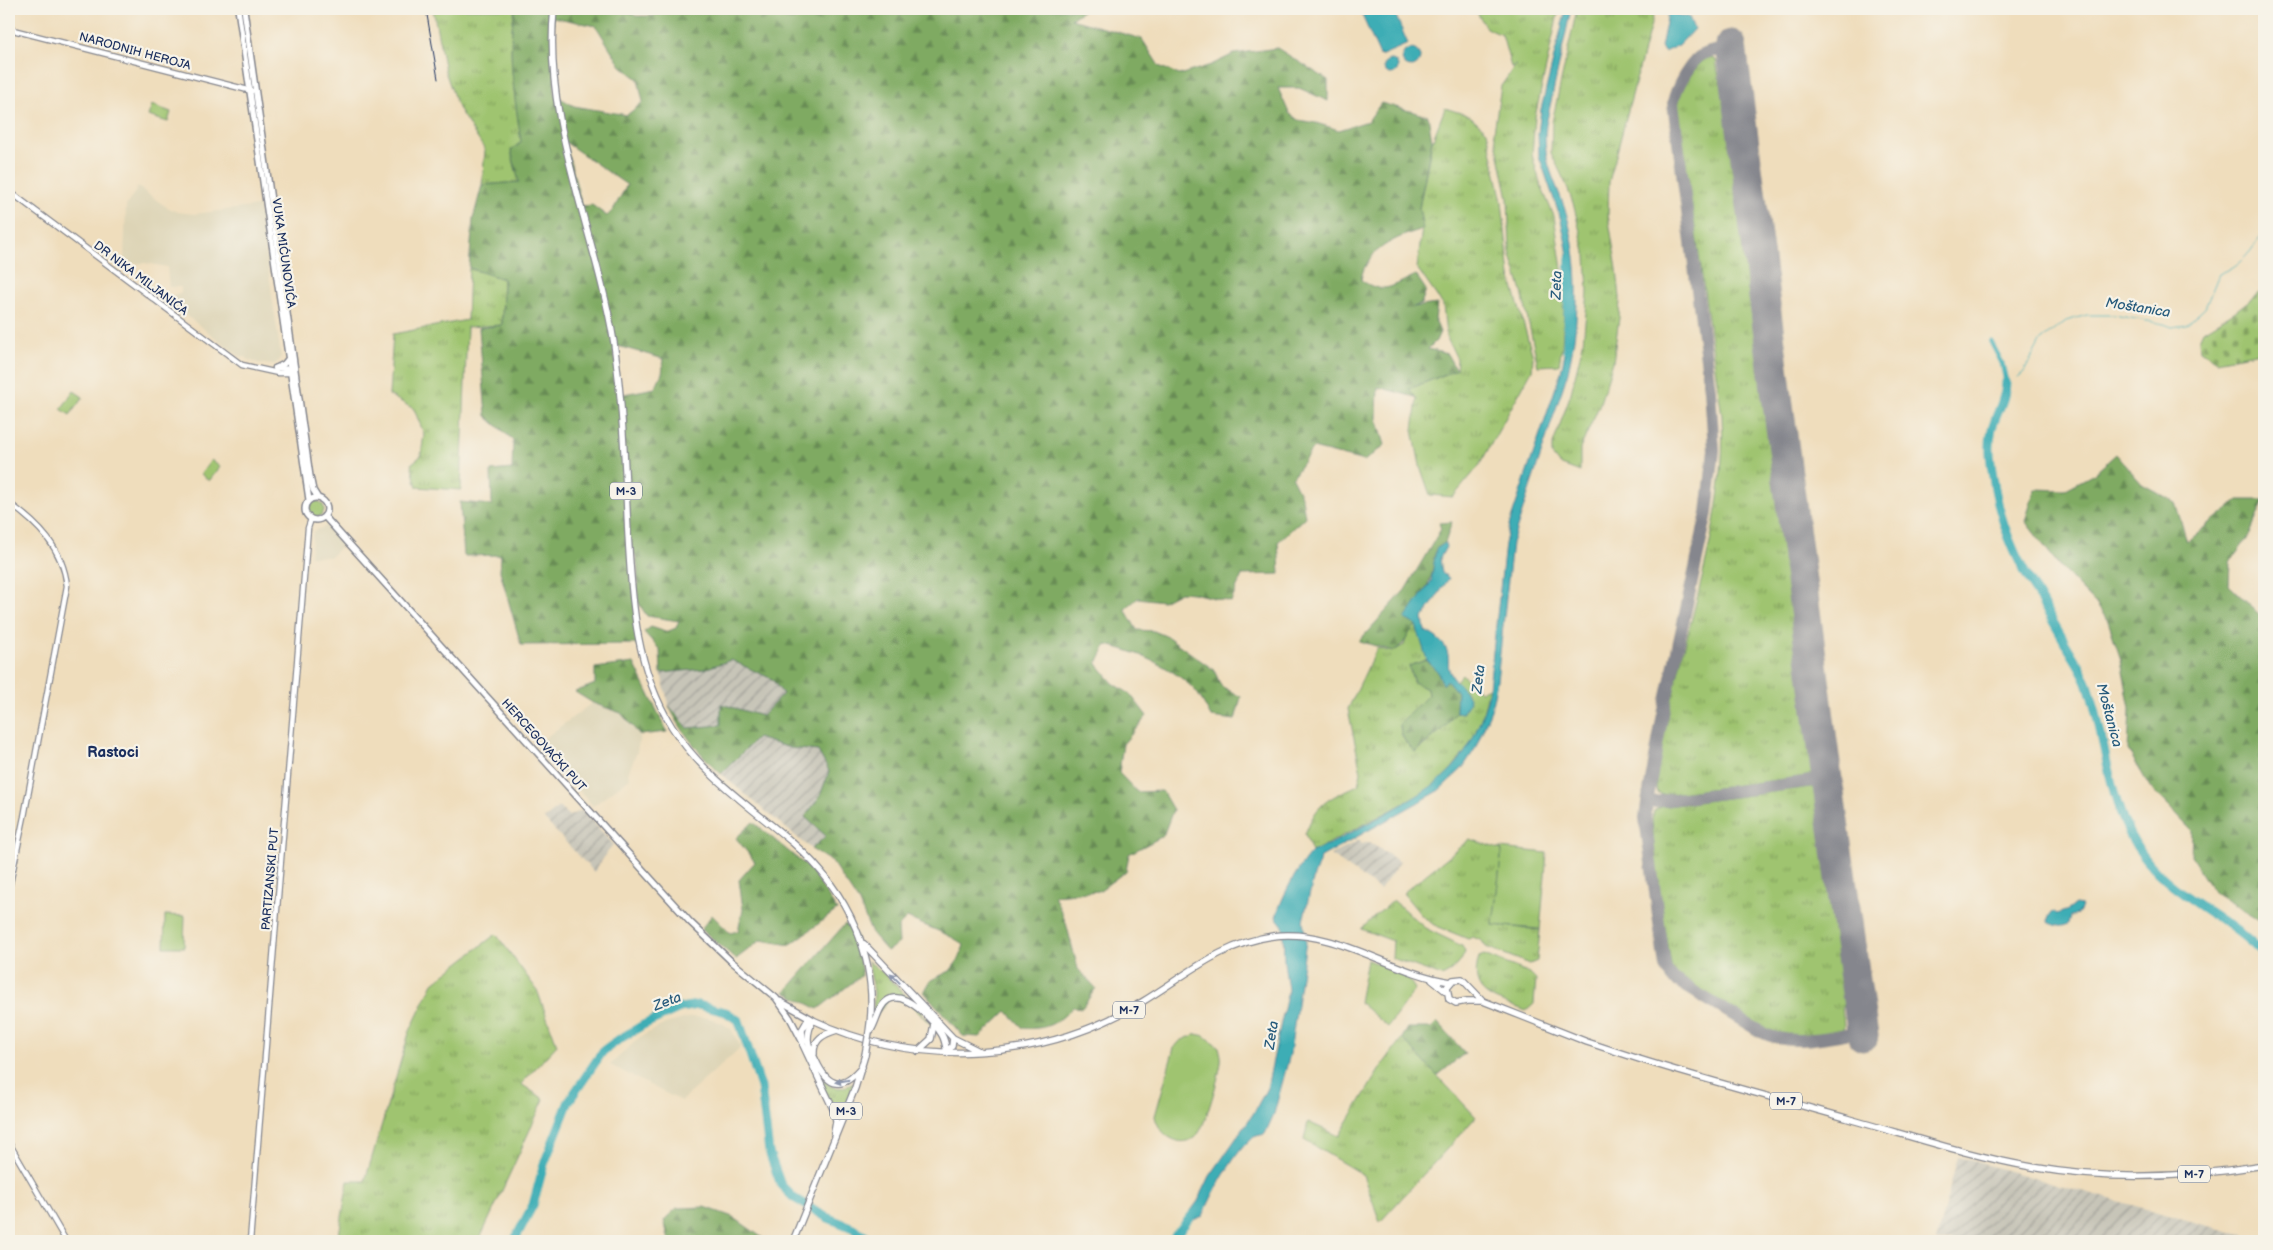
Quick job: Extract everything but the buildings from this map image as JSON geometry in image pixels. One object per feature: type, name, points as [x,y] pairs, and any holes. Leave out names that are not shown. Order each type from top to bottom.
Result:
[{"type":"main road","name":"VUKA MIĆUNOVIĆA","points":[[238,9],[254,90],[311,481],[313,490],[318,498]]},
{"type":"main road","name":"VUKA MIĆUNOVIĆA","points":[[244,9],[289,358],[294,371],[309,500]]},
{"type":"main road","name":"M-3","points":[[554,9],[552,58],[558,108],[602,280],[614,349],[622,416],[633,614],[644,667],[662,709],[686,747],[715,777],[813,863],[840,898],[862,943],[872,988],[866,1055],[829,1155],[794,1238]]},
{"type":"main road","points":[[276,368],[284,364],[289,358]]},
{"type":"main road","points":[[318,498],[326,506],[324,516],[318,520],[311,519],[305,509],[309,500],[318,498]]},
{"type":"main road","name":"HERCEGOVAČKI PUT","points":[[324,516],[680,911],[716,948],[776,998]]},
{"type":"main road","name":"M-7","points":[[811,1019],[856,1036],[918,1051],[947,1053],[982,1052],[1045,1042],[1095,1026],[1144,1001],[1221,952],[1244,943],[1265,938],[1290,936],[1316,938],[1344,945],[1430,979],[1450,982],[1456,978],[1462,979],[1484,1001]]},
{"type":"main road","points":[[862,943],[953,1038],[982,1052]]},
{"type":"main road","name":"M-7","points":[[1430,979],[1447,992],[1449,999],[1453,1002],[1460,1004],[1467,1000],[1484,1001],[1590,1043],[1661,1066],[1960,1150],[2025,1166],[2088,1175],[2142,1177],[2210,1173],[2264,1165]]},
{"type":"main road","points":[[1447,992],[1450,982]]},
{"type":"main road","points":[[1467,1000],[1471,990]]},
{"type":"main road","points":[[869,1032],[882,1005],[887,1000],[895,997],[908,1000],[934,1024],[942,1036],[947,1053]]},
{"type":"main road","points":[[776,998],[811,1019]]},
{"type":"main road","points":[[776,998],[790,1018],[835,1113],[836,1127],[829,1155]]},
{"type":"main road","points":[[802,1043],[802,1028],[811,1019]]},
{"type":"main road","points":[[811,1019],[808,1040],[824,1076],[836,1083],[848,1081],[862,1067]]},
{"type":"main road","points":[[918,1051],[930,1039],[934,1024]]},
{"type":"main road","points":[[814,1055],[814,1046],[818,1039],[823,1034],[837,1030]]},
{"type":"main road","points":[[947,1053],[952,1046],[953,1038]]},
{"type":"street","name":"NARODNIH HEROJA","points":[[9,29],[254,90]]},
{"type":"street","name":"DR NIKA MILJANIĆA","points":[[9,191],[242,365],[267,371],[294,371]]},
{"type":"street","points":[[267,371],[276,368],[294,371]]},
{"type":"street","points":[[9,503],[50,539],[66,573],[67,586],[9,888]]},
{"type":"street","name":"PARTIZANSKI PUT","points":[[250,1241],[308,528],[311,519]]},
{"type":"street","points":[[9,1143],[66,1241]]},
{"type":"shaded area","points":[[138,187],[177,212],[194,214],[259,206],[281,357],[279,361],[273,365],[258,363],[248,360],[246,357],[241,357],[171,304],[171,296],[181,293],[181,287],[169,287],[167,267],[145,263],[128,264],[124,260],[126,206]]},
{"type":"shaded area","points":[[327,526],[336,532],[345,543],[330,557],[310,556],[313,531]]},
{"type":"shaded area","points":[[731,660],[772,679],[783,694],[762,716],[721,704],[721,725],[688,728],[669,706],[661,673],[704,669]]},
{"type":"shaded area","points":[[592,703],[621,713],[640,735],[637,752],[628,773],[630,778],[593,806],[537,744]]},
{"type":"shaded area","points":[[757,738],[790,748],[818,750],[829,771],[820,796],[805,817],[826,836],[811,849],[721,774]]},
{"type":"shaded area","points":[[559,807],[569,816],[582,810],[613,844],[594,872],[544,819]]},
{"type":"shaded area","points":[[1359,840],[1362,844],[1369,842],[1400,862],[1380,890],[1331,855]]},
{"type":"shaded area","points":[[691,1017],[709,1018],[722,1023],[731,1029],[741,1047],[681,1101],[610,1065],[640,1037],[665,1024]]},
{"type":"shaded area","points":[[1958,1157],[2139,1207],[2264,1241],[1936,1241]]},
{"type":"green space","points":[[433,9],[515,9],[512,26],[511,59],[522,141],[511,151],[519,182],[482,185],[485,150],[458,108],[445,71]]},
{"type":"green space","points":[[515,9],[624,9],[636,16],[654,16],[659,9],[1085,9],[1071,19],[1142,39],[1159,66],[1179,75],[1211,65],[1234,54],[1277,48],[1328,80],[1328,101],[1299,88],[1278,88],[1289,113],[1298,120],[1339,130],[1368,121],[1381,103],[1428,116],[1432,140],[1419,208],[1423,229],[1407,234],[1383,246],[1370,258],[1361,280],[1369,285],[1382,288],[1395,285],[1416,275],[1426,290],[1421,304],[1413,307],[1437,304],[1435,320],[1440,332],[1436,341],[1428,349],[1447,354],[1456,370],[1409,389],[1415,397],[1378,387],[1377,418],[1385,445],[1364,461],[1313,448],[1292,478],[1302,498],[1305,517],[1278,542],[1280,574],[1242,575],[1231,602],[1193,593],[1180,592],[1163,601],[1138,598],[1125,609],[1137,630],[1154,631],[1168,637],[1214,670],[1221,686],[1241,697],[1235,720],[1211,717],[1196,691],[1174,673],[1141,655],[1106,645],[1097,664],[1113,683],[1130,694],[1147,716],[1123,744],[1119,773],[1137,792],[1162,791],[1173,810],[1163,836],[1129,854],[1126,871],[1099,891],[1054,895],[1066,923],[1078,969],[1096,988],[1082,1008],[1073,1007],[1062,1018],[1051,1025],[1038,1028],[1023,1028],[1007,1011],[980,1037],[963,1036],[924,992],[931,980],[950,971],[959,959],[964,945],[945,934],[907,918],[898,927],[899,943],[887,951],[872,934],[859,903],[832,862],[811,849],[826,836],[805,817],[820,796],[829,771],[818,751],[790,748],[757,738],[721,774],[685,734],[669,706],[688,728],[721,725],[721,704],[762,716],[783,694],[772,679],[731,660],[704,669],[661,673],[660,650],[644,632],[651,627],[666,632],[676,628],[679,621],[647,616],[641,608],[638,599],[636,558],[630,544],[638,644],[521,645],[500,571],[501,555],[464,556],[460,502],[492,505],[491,471],[512,469],[513,440],[486,416],[479,328],[502,325],[503,279],[469,268],[473,219],[482,185],[519,182],[511,150],[521,142],[512,76],[512,26]],"holes":[[[553,17],[596,26],[621,66],[638,79],[643,102],[627,115],[574,106],[555,95]],[[565,142],[627,185],[613,210],[607,216],[592,205],[582,206]],[[614,345],[664,359],[662,373],[655,388],[619,395]]]},
{"type":"green space","points":[[1475,9],[1559,9],[1535,117],[1532,155],[1541,186],[1554,216],[1565,289],[1559,365],[1538,366],[1522,292],[1510,252],[1508,198],[1494,132],[1501,86],[1516,65],[1511,67],[1502,35],[1486,28]]},
{"type":"green space","points":[[1577,9],[1655,9],[1609,182],[1608,215],[1617,269],[1620,298],[1619,318],[1613,362],[1599,406],[1580,449],[1580,472],[1559,464],[1552,455],[1552,447],[1571,393],[1583,343],[1588,292],[1586,256],[1573,203],[1551,153],[1552,122]]},
{"type":"green space","points":[[1709,57],[1716,60],[1719,78],[1727,86],[1815,765],[1813,773],[1807,776],[1663,795],[1657,792],[1656,784],[1660,748],[1714,523],[1722,451],[1722,416],[1678,109],[1681,95],[1688,79],[1698,66]]},
{"type":"green space","points":[[152,105],[171,112],[168,122],[148,116]]},
{"type":"green space","points":[[1445,108],[1470,116],[1487,131],[1502,202],[1510,276],[1533,357],[1532,370],[1479,466],[1453,497],[1430,495],[1420,466],[1413,430],[1417,399],[1409,389],[1456,370],[1457,359],[1446,336],[1443,305],[1417,268],[1422,228],[1419,208],[1432,142]]},
{"type":"green space","points":[[469,268],[503,279],[502,325],[467,327],[461,490],[417,487],[411,464],[421,456],[424,434],[414,409],[389,395],[393,334],[467,320]]},
{"type":"green space","points":[[2264,289],[2264,351],[2217,361],[2200,350],[2199,340],[2203,331],[2234,312]]},
{"type":"green space","points":[[74,391],[83,397],[70,415],[61,409]]},
{"type":"green space","points":[[2116,454],[2142,484],[2175,502],[2187,541],[2239,500],[2264,500],[2248,538],[2230,562],[2229,585],[2264,619],[2264,923],[2213,892],[2191,856],[2192,831],[2150,787],[2128,750],[2130,708],[2121,660],[2108,621],[2096,604],[2061,568],[2025,521],[2035,489],[2064,490],[2094,474]]},
{"type":"green space","points":[[211,460],[220,467],[209,481],[201,474]]},
{"type":"green space","points":[[316,501],[322,503],[324,509],[322,515],[316,517],[310,515],[308,509],[310,503]]},
{"type":"green space","points":[[1452,522],[1445,543],[1436,549],[1432,575],[1425,591],[1409,613],[1410,622],[1416,625],[1404,642],[1393,651],[1359,641],[1405,590],[1441,529],[1439,523]]},
{"type":"green space","points":[[1417,625],[1427,659],[1409,667],[1413,681],[1427,689],[1428,695],[1400,723],[1404,739],[1416,752],[1445,727],[1456,712],[1463,713],[1467,692],[1455,682],[1462,674],[1480,692],[1489,688],[1481,722],[1468,748],[1445,777],[1427,791],[1312,852],[1305,834],[1314,815],[1331,798],[1358,785],[1361,772],[1348,709],[1377,648],[1392,652],[1404,645],[1409,631]]},
{"type":"green space","points":[[1426,660],[1438,672],[1442,684],[1447,680],[1457,692],[1456,712],[1446,726],[1415,752],[1404,739],[1400,723],[1428,695],[1427,689],[1414,682],[1409,666]]},
{"type":"green space","points":[[634,663],[667,732],[640,735],[621,713],[593,703],[575,692],[595,684],[595,668]]},
{"type":"green space","points":[[1811,787],[1819,795],[1846,998],[1842,1007],[1844,1027],[1840,1031],[1793,1035],[1765,1029],[1679,978],[1672,970],[1656,873],[1652,819],[1654,811],[1660,807]]},
{"type":"green space","points":[[753,822],[810,869],[837,910],[790,945],[761,940],[736,959],[701,929],[712,915],[730,933],[738,931],[743,909],[739,880],[755,862],[736,838]]},
{"type":"green space","points":[[1470,839],[1502,850],[1493,925],[1540,930],[1537,961],[1530,964],[1486,947],[1482,941],[1473,937],[1468,939],[1434,925],[1421,915],[1403,893]]},
{"type":"green space","points":[[1500,848],[1547,853],[1540,930],[1493,925],[1502,850]]},
{"type":"green space","points":[[1393,900],[1425,928],[1462,946],[1465,952],[1456,967],[1442,976],[1392,958],[1393,941],[1361,929]]},
{"type":"green space","points":[[165,915],[185,916],[184,947],[164,947]]},
{"type":"green space","points":[[845,924],[856,936],[862,975],[818,1009],[785,992]]},
{"type":"green space","points":[[496,934],[537,990],[557,1045],[521,1084],[544,1099],[479,1241],[338,1241],[348,1181],[365,1181],[409,1033],[433,983]]},
{"type":"green space","points":[[1484,955],[1530,973],[1536,979],[1534,1004],[1526,1011],[1487,995],[1477,981],[1476,970],[1479,957]]},
{"type":"green space","points":[[1367,960],[1405,973],[1415,989],[1388,1027],[1359,1002]]},
{"type":"green space","points":[[868,961],[886,975],[945,1038],[948,1047],[940,1034],[909,1003],[891,997],[873,1019],[874,992]]},
{"type":"green space","points":[[1437,1022],[1465,1053],[1437,1076],[1402,1038],[1408,1028],[1431,1028]]},
{"type":"green space","points":[[806,1026],[807,1048],[824,1080],[833,1087],[839,1088],[854,1083],[838,1123],[802,1041]]},
{"type":"green space","points":[[1196,1034],[1205,1036],[1219,1047],[1220,1068],[1212,1100],[1201,1129],[1192,1139],[1179,1141],[1166,1135],[1157,1123],[1155,1116],[1174,1048],[1180,1041]]},
{"type":"green space","points":[[1402,1038],[1476,1117],[1380,1222],[1363,1175],[1304,1140],[1308,1122],[1339,1136],[1381,1067]]},
{"type":"green space","points":[[705,1207],[733,1217],[767,1241],[669,1241],[664,1220],[677,1208]]},
{"type":"water","points":[[1371,9],[1393,9],[1408,44],[1380,56],[1361,13]]},
{"type":"water","points":[[1566,9],[1571,9],[1546,125],[1545,140],[1549,166],[1566,211],[1573,243],[1577,280],[1576,317],[1568,372],[1512,543],[1497,681],[1491,710],[1475,749],[1462,769],[1437,792],[1321,857],[1314,876],[1303,921],[1306,941],[1290,1054],[1274,1114],[1265,1134],[1252,1138],[1230,1164],[1203,1216],[1186,1223],[1184,1220],[1198,1201],[1210,1176],[1253,1114],[1267,1088],[1288,990],[1284,962],[1283,926],[1276,917],[1291,883],[1312,852],[1402,805],[1436,783],[1449,771],[1461,758],[1471,742],[1488,697],[1505,544],[1509,525],[1561,372],[1570,328],[1571,278],[1567,249],[1561,220],[1539,156],[1538,134],[1541,109]]},
{"type":"water","points":[[1668,13],[1689,17],[1694,29],[1679,45],[1664,52],[1661,47]]},
{"type":"water","points":[[1407,49],[1415,49],[1420,54],[1418,65],[1407,67],[1402,62],[1402,54]]},
{"type":"water","points":[[1388,60],[1394,60],[1398,67],[1394,74],[1388,74],[1384,70],[1384,64]]},
{"type":"water","points":[[1445,543],[1446,547],[1440,558],[1442,573],[1449,578],[1423,618],[1425,631],[1436,637],[1445,647],[1453,678],[1469,698],[1470,702],[1462,713],[1456,712],[1457,692],[1447,680],[1443,685],[1438,672],[1427,660],[1416,625],[1405,619],[1431,582],[1436,549]]},
{"type":"water","points":[[2075,905],[2082,906],[2078,914],[2070,917],[2068,924],[2058,926],[2048,922],[2049,916],[2053,911],[2057,914]]},
{"type":"waterway","name":"Moštanica","points":[[2018,377],[2024,372],[2041,340],[2066,321],[2087,315],[2114,315],[2172,327],[2186,325],[2205,308],[2219,274],[2240,262],[2264,231]]},
{"type":"waterway","name":"Zeta","points":[[1567,349],[1570,258]]},
{"type":"waterway","points":[[1991,342],[2002,363],[2006,382]]},
{"type":"waterway","name":"Moštanica","points":[[2006,382],[2006,389],[1992,429],[1990,444],[1991,467],[2000,511],[2006,531],[2022,567],[2087,682],[2122,817],[2144,857],[2157,872],[2171,885],[2235,930],[2264,955]]},
{"type":"waterway","name":"Zeta","points":[[514,1241],[533,1205],[544,1164],[569,1101],[603,1051],[643,1025],[680,1008],[698,1005],[726,1012],[739,1021],[761,1087],[769,1152],[781,1185],[794,1198],[826,1217],[853,1228],[872,1241]]},
{"type":"waterway","name":"Zeta","points":[[1171,1241],[1193,1214]]},
{"type":"taxiway","points":[[1732,49],[1718,50],[1699,57],[1684,75],[1673,103],[1710,390],[1714,450],[1707,513],[1662,719],[1645,818],[1665,967],[1672,978],[1761,1032],[1773,1037],[1798,1040],[1824,1038],[1862,1031]]},
{"type":"taxiway","points":[[1647,803],[1827,779]]},
{"type":"runway","points":[[1731,45],[1827,779],[1863,1036]]},
{"type":"railway","points":[[426,9],[438,79]]},
{"type":"district","name":"Rastoci","points":[[113,752]]}]
